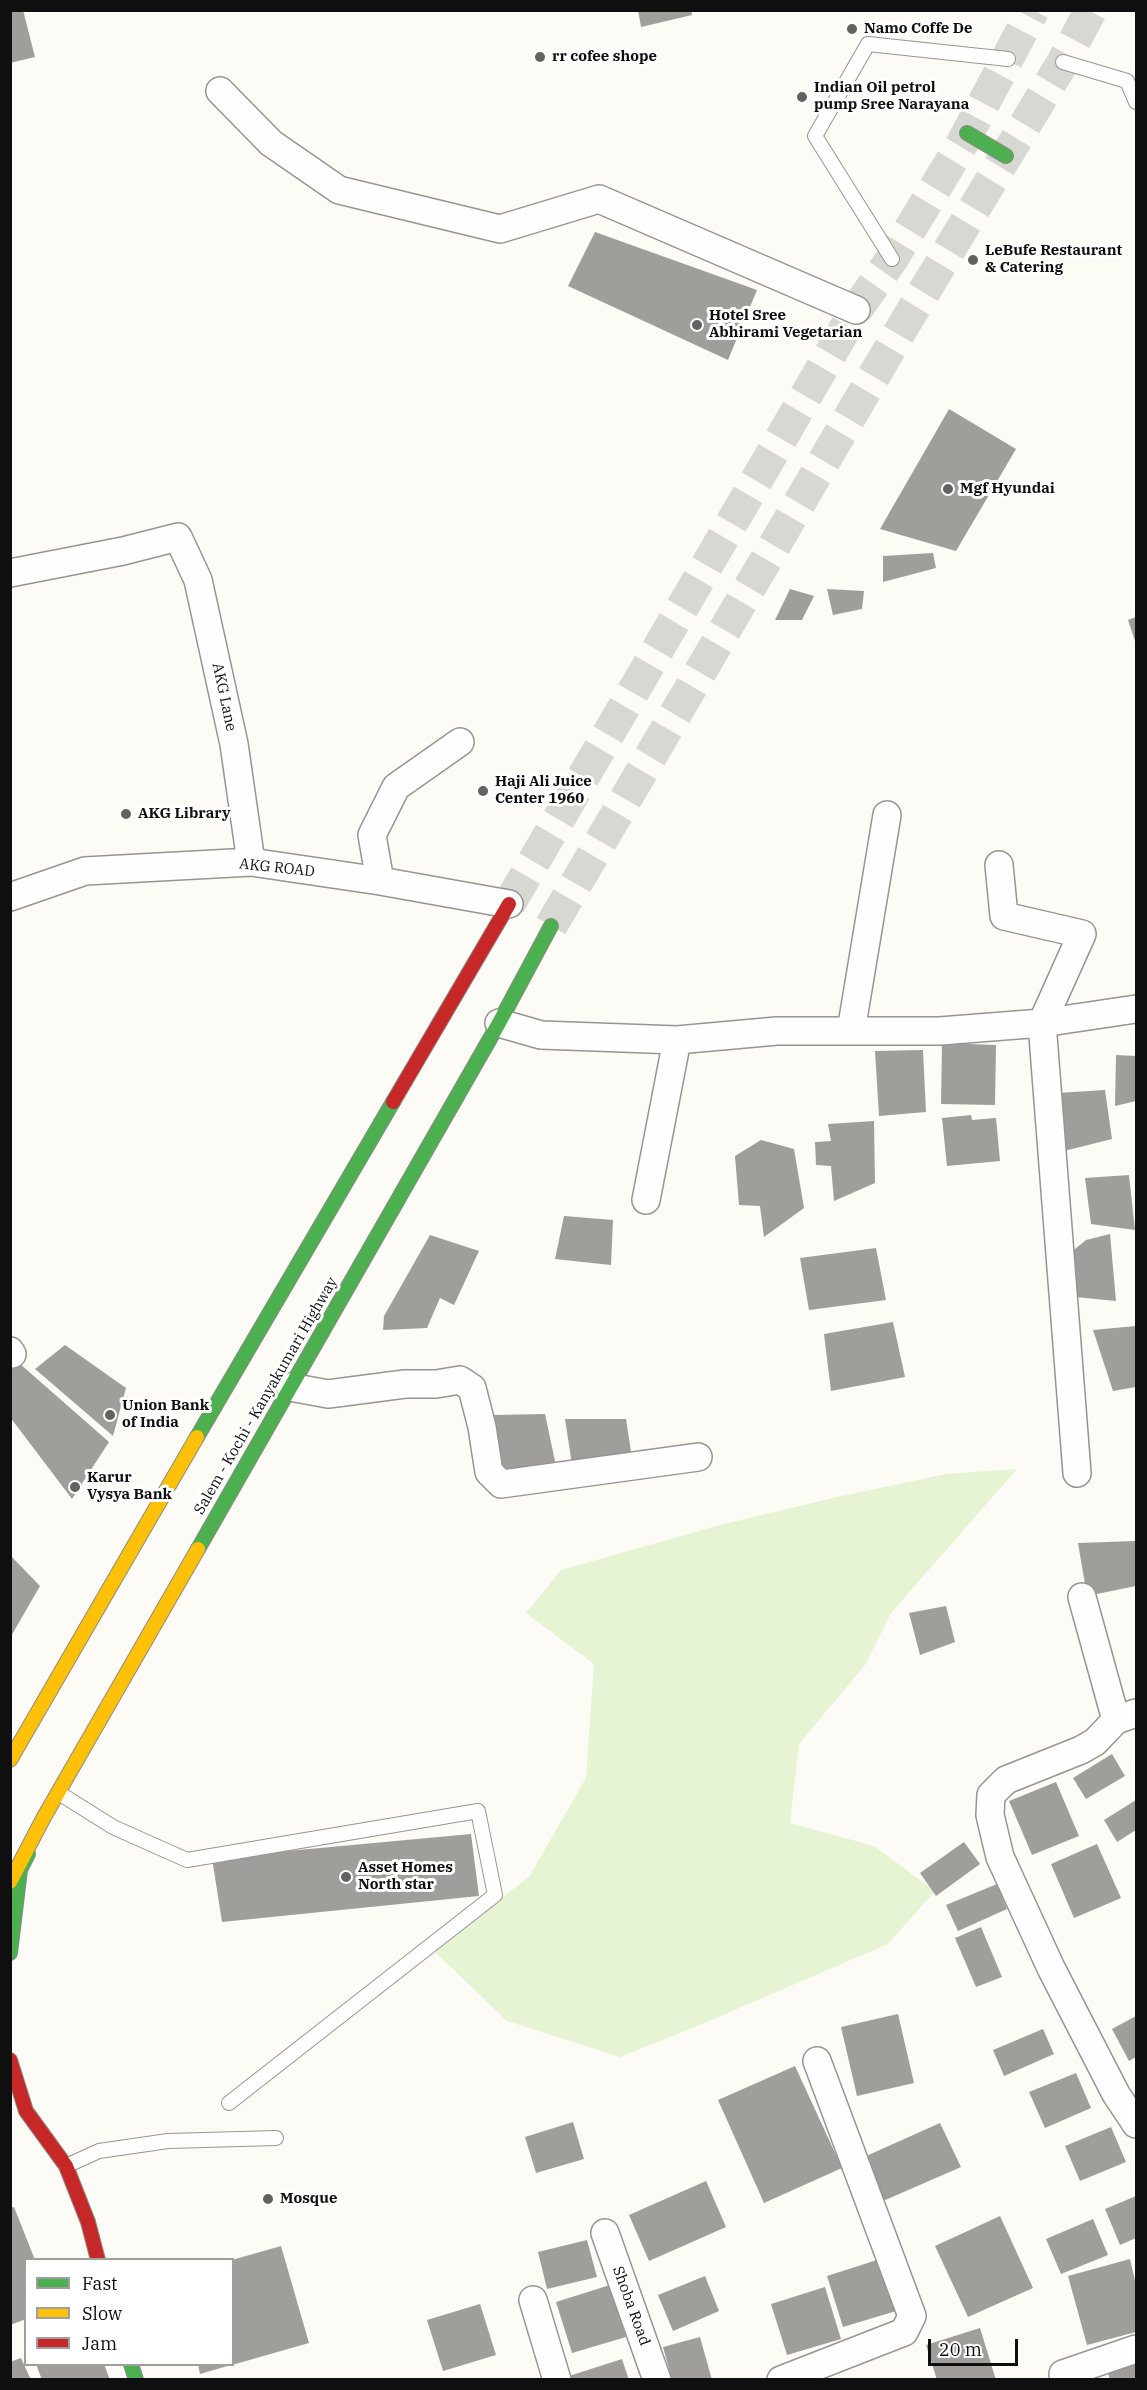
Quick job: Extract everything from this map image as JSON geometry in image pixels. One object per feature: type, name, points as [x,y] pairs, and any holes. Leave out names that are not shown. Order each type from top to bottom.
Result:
[{"type":"main road","points":[[967,133],[1006,156]]},
{"type":"main road","points":[[10,1760],[509,904]]},
{"type":"main road","name":"Salem - Kochi - Kanyakumari Highway","points":[[10,1882],[44,1817],[499,1023],[551,926]]},
{"type":"main road","points":[[10,1953],[20,1870],[44,1817]]},
{"type":"main road","points":[[10,2060],[26,2111],[66,2166],[88,2222],[98,2258]]},
{"type":"main road","points":[[10,2101],[26,2111]]},
{"type":"street","points":[[220,91],[271,143],[339,190],[500,229],[599,199],[856,310]]},
{"type":"street","name":"AKG Lane","points":[[10,573],[123,551],[178,537],[198,580],[234,744],[251,862]]},
{"type":"street","points":[[380,881],[372,835],[396,787],[460,742]]},
{"type":"street","points":[[851,1031],[887,815]]},
{"type":"street","name":"AKG ROAD","points":[[10,897],[85,872],[251,862],[380,881],[509,904]]},
{"type":"street","points":[[999,866],[1004,916],[1082,934],[1042,1023],[1077,1473]]},
{"type":"street","points":[[499,1023],[541,1035],[677,1041],[777,1031],[940,1031],[1042,1023],[1137,1009]]},
{"type":"street","points":[[646,1200],[677,1041]]},
{"type":"street","points":[[290,1387],[328,1394],[405,1384],[436,1384],[460,1380],[472,1388],[482,1427],[489,1472],[501,1484],[698,1457]]},
{"type":"street","points":[[1082,1597],[1126,1717],[1095,1742],[1081,1750],[1005,1779],[991,1795],[990,1815],[1000,1857],[1051,1968],[1126,2089],[1137,2124]]},
{"type":"street","points":[[781,2379],[904,2332],[912,2316],[817,2061]]},
{"type":"street","name":"Shoba Road","points":[[605,2233],[657,2379]]},
{"type":"street","points":[[532,2300],[557,2379]]},
{"type":"street","points":[[1063,2374],[1137,2349]]},
{"type":"lane","points":[[892,259],[815,136],[868,44],[1008,59]]},
{"type":"lane","points":[[1063,62],[1127,81],[1137,102]]},
{"type":"lane","points":[[58,1793],[113,1827],[187,1860],[478,1811],[495,1895],[229,2103]]},
{"type":"lane","points":[[66,2166],[99,2151],[157,2143],[276,2138]]},
{"type":"green space","points":[[1017,1469],[891,1613],[865,1665],[799,1744],[790,1823],[874,1846],[935,1891],[888,1944],[620,2057],[507,2021],[433,1950],[529,1877],[586,1778],[594,1664],[526,1613],[561,1570],[720,1525],[837,1497],[946,1474]]},
{"type":"building","points":[[10,10],[23,10],[35,57],[10,63]]},
{"type":"building","points":[[638,10],[691,10],[692,15],[641,27]]},
{"type":"building","name":"Hotel Sree Abhirami Vegetarian","points":[[595,232],[757,290],[728,360],[568,286]]},
{"type":"building","name":"Mgf Hyundai","points":[[949,409],[1016,449],[956,551],[880,529]]},
{"type":"building","points":[[933,553],[936,568],[883,582],[883,556]]},
{"type":"building","points":[[790,589],[814,596],[802,620],[775,620]]},
{"type":"building","points":[[827,589],[864,591],[862,609],[833,615]]},
{"type":"building","points":[[1136,617],[1136,644],[1128,620]]},
{"type":"building","points":[[942,1043],[996,1045],[995,1105],[941,1104]]},
{"type":"building","points":[[923,1050],[926,1112],[879,1116],[875,1051]]},
{"type":"building","points":[[1116,1055],[1136,1056],[1136,1101],[1115,1106]]},
{"type":"building","points":[[1105,1090],[1112,1139],[1064,1151],[1057,1093]]},
{"type":"building","points":[[971,1115],[972,1120],[996,1118],[1000,1161],[947,1166],[942,1118]]},
{"type":"building","points":[[874,1121],[875,1183],[834,1201],[831,1166],[816,1165],[815,1142],[831,1141],[828,1124]]},
{"type":"building","points":[[761,1140],[794,1149],[804,1208],[764,1237],[760,1206],[739,1205],[735,1156]]},
{"type":"building","points":[[1129,1175],[1135,1230],[1091,1224],[1085,1178]]},
{"type":"building","points":[[564,1216],[613,1220],[611,1265],[555,1259]]},
{"type":"building","points":[[1110,1234],[1116,1301],[1075,1297],[1070,1253],[1086,1240]]},
{"type":"building","points":[[430,1235],[479,1251],[454,1305],[440,1298],[427,1328],[383,1330],[384,1316]]},
{"type":"building","points":[[876,1248],[886,1300],[809,1310],[800,1258]]},
{"type":"building","points":[[893,1322],[905,1377],[831,1391],[824,1334]]},
{"type":"building","points":[[1136,1326],[1136,1387],[1113,1391],[1093,1330]]},
{"type":"building","points":[[65,1345],[126,1388],[113,1436],[35,1369]]},
{"type":"building","points":[[19,1363],[109,1442],[72,1499],[10,1417],[10,1370]]},
{"type":"building","points":[[545,1414],[556,1466],[505,1482],[493,1415]]},
{"type":"building","points":[[565,1419],[626,1419],[632,1458],[573,1471]]},
{"type":"building","points":[[1135,1541],[1136,1586],[1087,1596],[1078,1543]]},
{"type":"building","points":[[10,1555],[40,1586],[10,1638]]},
{"type":"building","points":[[946,1606],[955,1642],[920,1655],[909,1613]]},
{"type":"building","points":[[1112,1754],[1125,1776],[1086,1799],[1073,1778]]},
{"type":"building","points":[[1056,1782],[1079,1836],[1032,1855],[1009,1801]]},
{"type":"building","points":[[1136,1800],[1136,1830],[1117,1842],[1104,1820]]},
{"type":"building","name":"Asset Homes North star","points":[[471,1834],[479,1896],[222,1922],[212,1858]]},
{"type":"building","points":[[964,1842],[980,1864],[936,1896],[920,1873]]},
{"type":"building","points":[[1097,1844],[1121,1898],[1074,1918],[1051,1864]]},
{"type":"building","points":[[997,1884],[1007,1909],[958,1931],[946,1905]]},
{"type":"building","points":[[981,1927],[1002,1977],[976,1987],[955,1938]]},
{"type":"building","points":[[898,2014],[914,2083],[857,2096],[841,2027]]},
{"type":"building","points":[[1136,2016],[1136,2057],[1129,2061],[1112,2029]]},
{"type":"building","points":[[1043,2029],[1054,2054],[1004,2076],[993,2050]]},
{"type":"building","points":[[795,2066],[842,2168],[764,2203],[718,2100]]},
{"type":"building","points":[[1076,2073],[1091,2108],[1045,2128],[1029,2092]]},
{"type":"building","points":[[573,2122],[584,2159],[536,2173],[525,2137]]},
{"type":"building","points":[[940,2123],[961,2167],[883,2201],[864,2157]]},
{"type":"building","points":[[1111,2127],[1126,2162],[1080,2181],[1065,2146]]},
{"type":"building","points":[[706,2181],[726,2227],[649,2261],[629,2215]]},
{"type":"building","points":[[1136,2196],[1136,2238],[1120,2245],[1105,2209]]},
{"type":"building","points":[[14,2207],[34,2258],[24,2258],[24,2320],[10,2325],[10,2208]]},
{"type":"building","points":[[1000,2216],[1033,2288],[968,2317],[935,2246]]},
{"type":"building","points":[[1093,2219],[1108,2255],[1061,2274],[1046,2239]]},
{"type":"building","points":[[587,2240],[597,2277],[547,2289],[538,2252]]},
{"type":"building","points":[[281,2246],[309,2343],[234,2364],[234,2259]]},
{"type":"building","points":[[880,2259],[896,2311],[843,2327],[827,2276]]},
{"type":"building","points":[[1130,2259],[1136,2285],[1136,2332],[1087,2345],[1068,2276]]},
{"type":"building","points":[[705,2276],[719,2311],[673,2331],[658,2295]]},
{"type":"building","points":[[610,2285],[626,2337],[572,2353],[556,2302]]},
{"type":"building","points":[[825,2287],[841,2339],[787,2355],[771,2304]]},
{"type":"building","points":[[480,2304],[496,2355],[443,2371],[427,2320]]},
{"type":"building","points":[[980,2328],[996,2380],[937,2380],[926,2345]]},
{"type":"building","points":[[700,2337],[712,2380],[672,2380],[663,2347]]},
{"type":"building","points":[[21,2358],[31,2380],[10,2380],[10,2362]]},
{"type":"building","points":[[622,2359],[629,2380],[570,2380],[569,2376]]},
{"type":"building","points":[[1136,2364],[1136,2380],[1110,2380],[1108,2373]]},
{"type":"building","points":[[37,2366],[105,2366],[110,2380],[42,2380]]},
{"type":"building","points":[[198,2366],[228,2366],[200,2374]]},
{"type":"tunnel","points":[[509,904],[856,310],[892,259],[963,142],[1033,10]]},
{"type":"tunnel","points":[[551,926],[905,323],[1063,62],[1091,10]]},
{"type":"traffic: fast","points":[[967,133],[1006,156]]},
{"type":"traffic: fast","points":[[198,1549],[499,1023],[551,926]]},
{"type":"traffic: fast","points":[[197,1437],[393,1102]]},
{"type":"traffic: fast","points":[[10,1953],[20,1870],[28,1854]]},
{"type":"traffic: fast","points":[[132,2366],[136,2380]]},
{"type":"traffic: slow","points":[[10,1760],[197,1437]]},
{"type":"traffic: slow","points":[[10,1882],[44,1817],[198,1549]]},
{"type":"traffic: jam","points":[[393,1102],[509,904]]},
{"type":"traffic: jam","points":[[10,2060],[26,2111],[66,2166],[88,2222],[97,2258]]},
{"type":"place","name":"Namo Coffe De","points":[[852,29]]},
{"type":"place","name":"rr cofee shope","points":[[540,57]]},
{"type":"place","name":"Indian Oil petrol pump Sree Narayana","points":[[802,97]]},
{"type":"place","name":"LeBufe Restaurant & Catering","points":[[973,260]]},
{"type":"place","name":"Hotel Sree Abhirami Vegetarian","points":[[697,325]]},
{"type":"place","name":"Mgf Hyundai","points":[[948,489]]},
{"type":"place","name":"Haji Ali Juice Center 1960","points":[[483,791]]},
{"type":"place","name":"AKG Library","points":[[126,814]]},
{"type":"place","name":"Union Bank of India","points":[[110,1415]]},
{"type":"place","name":"Karur Vysya Bank","points":[[75,1487]]},
{"type":"place","name":"Asset Homes North star","points":[[346,1877]]},
{"type":"place","name":"Mosque","points":[[268,2199]]}]
